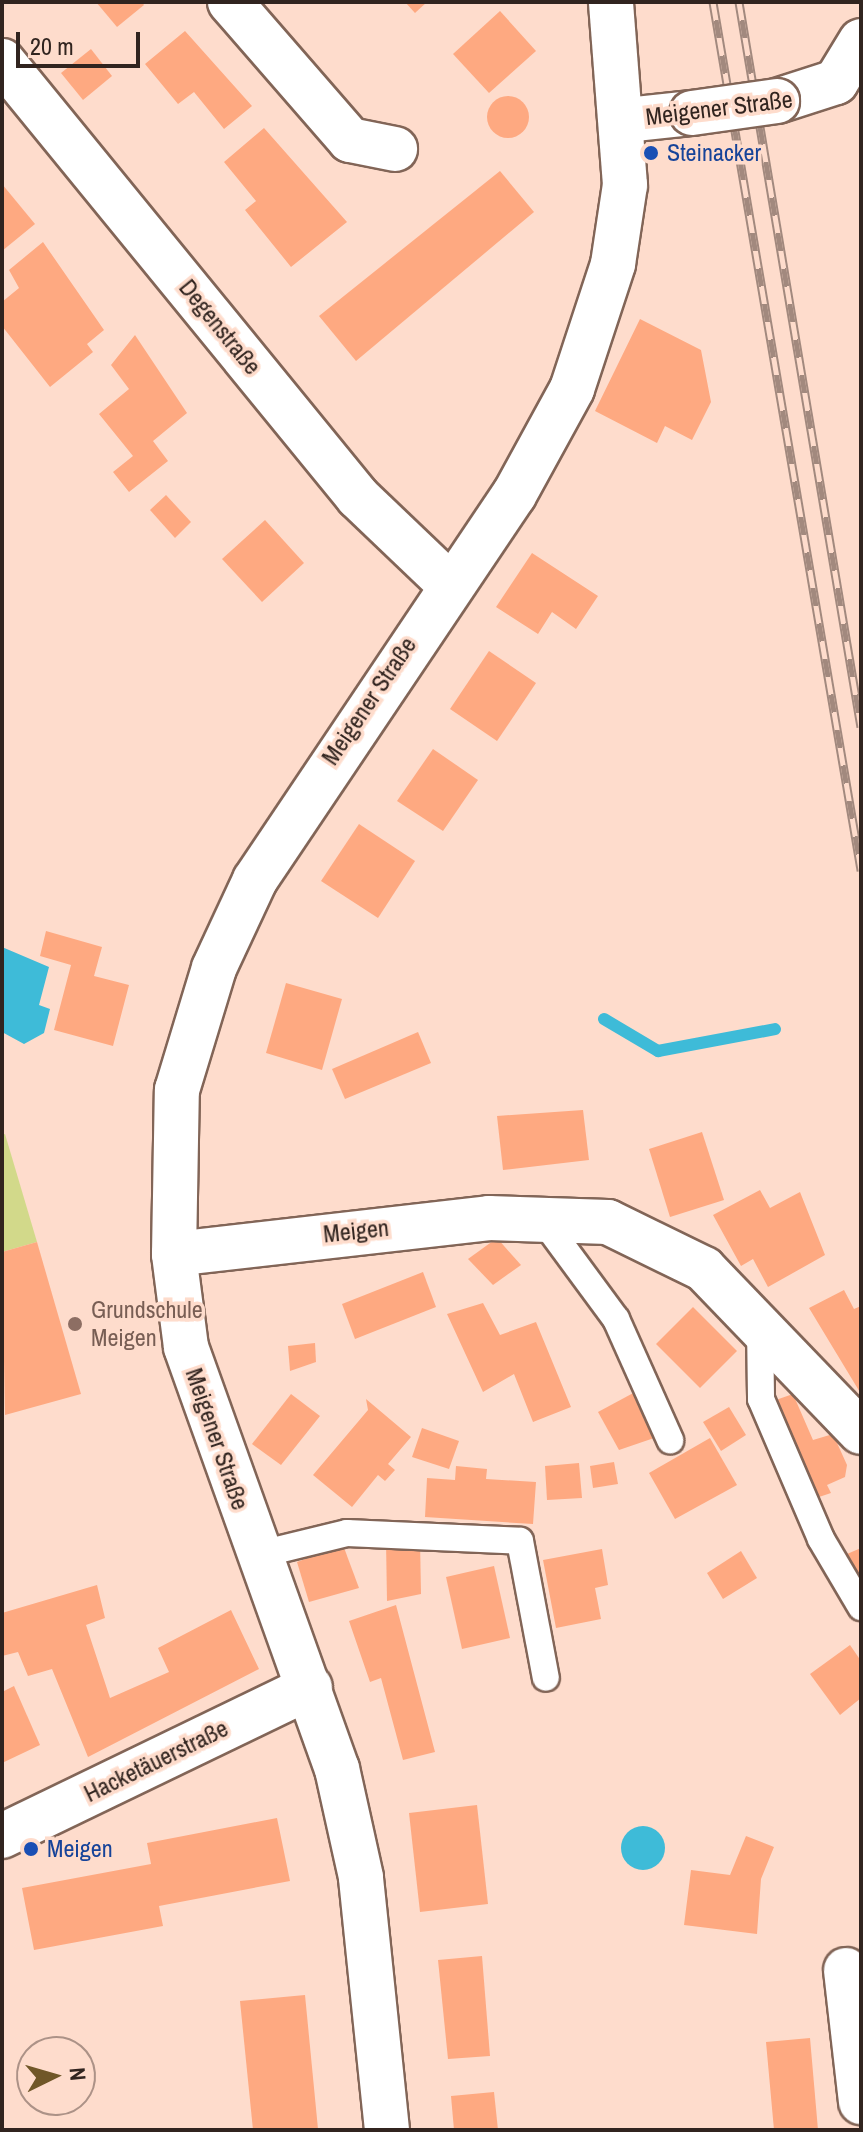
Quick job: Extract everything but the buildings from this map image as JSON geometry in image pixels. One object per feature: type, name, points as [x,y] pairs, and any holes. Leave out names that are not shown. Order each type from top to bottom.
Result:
[{"type":"street","points":[[230,2],[350,140],[395,149]]},
{"type":"street","points":[[611,2],[626,120]]},
{"type":"street","name":"Meigener Straße","points":[[387,2130],[361,1877],[310,1687],[257,1555],[192,1369],[174,1254],[177,1090],[214,968],[284,829],[448,583],[536,461],[577,376],[613,264],[626,120],[777,101],[836,82],[861,41]]},
{"type":"street","name":"Degenstraße","points":[[2,61],[358,497],[448,583]]},
{"type":"street","name":"Meigen","points":[[174,1254],[540,1216],[608,1222],[672,1247],[760,1325],[861,1432]]},
{"type":"street","name":"Hacketäuerstraße","points":[[2,1836],[310,1687]]},
{"type":"street","points":[[846,1970],[861,2102]]},
{"type":"lane","points":[[540,1216],[616,1319],[670,1440]]},
{"type":"lane","points":[[760,1325],[761,1399],[821,1539],[861,1607]]},
{"type":"lane","points":[[257,1555],[360,1533],[520,1541],[546,1678]]},
{"type":"green space","points":[[5,1134],[37,1242],[2,1252],[2,1135]]},
{"type":"water","points":[[2,947],[49,967],[39,1005],[50,1009],[44,1033],[24,1044],[2,1032]]},
{"type":"water","points":[[643,1826],[659,1832],[665,1848],[659,1864],[643,1870],[627,1864],[621,1848],[627,1832]]},
{"type":"waterway","points":[[604,1019],[658,1051],[775,1029]]},
{"type":"railway","points":[[713,2],[861,870]]},
{"type":"railway","points":[[739,2],[861,727]]},
{"type":"place","name":"Steinacker","points":[[651,153]]},
{"type":"place","name":"Grundschule Meigen","points":[[75,1324]]},
{"type":"place","name":"Meigen","points":[[31,1849]]}]
